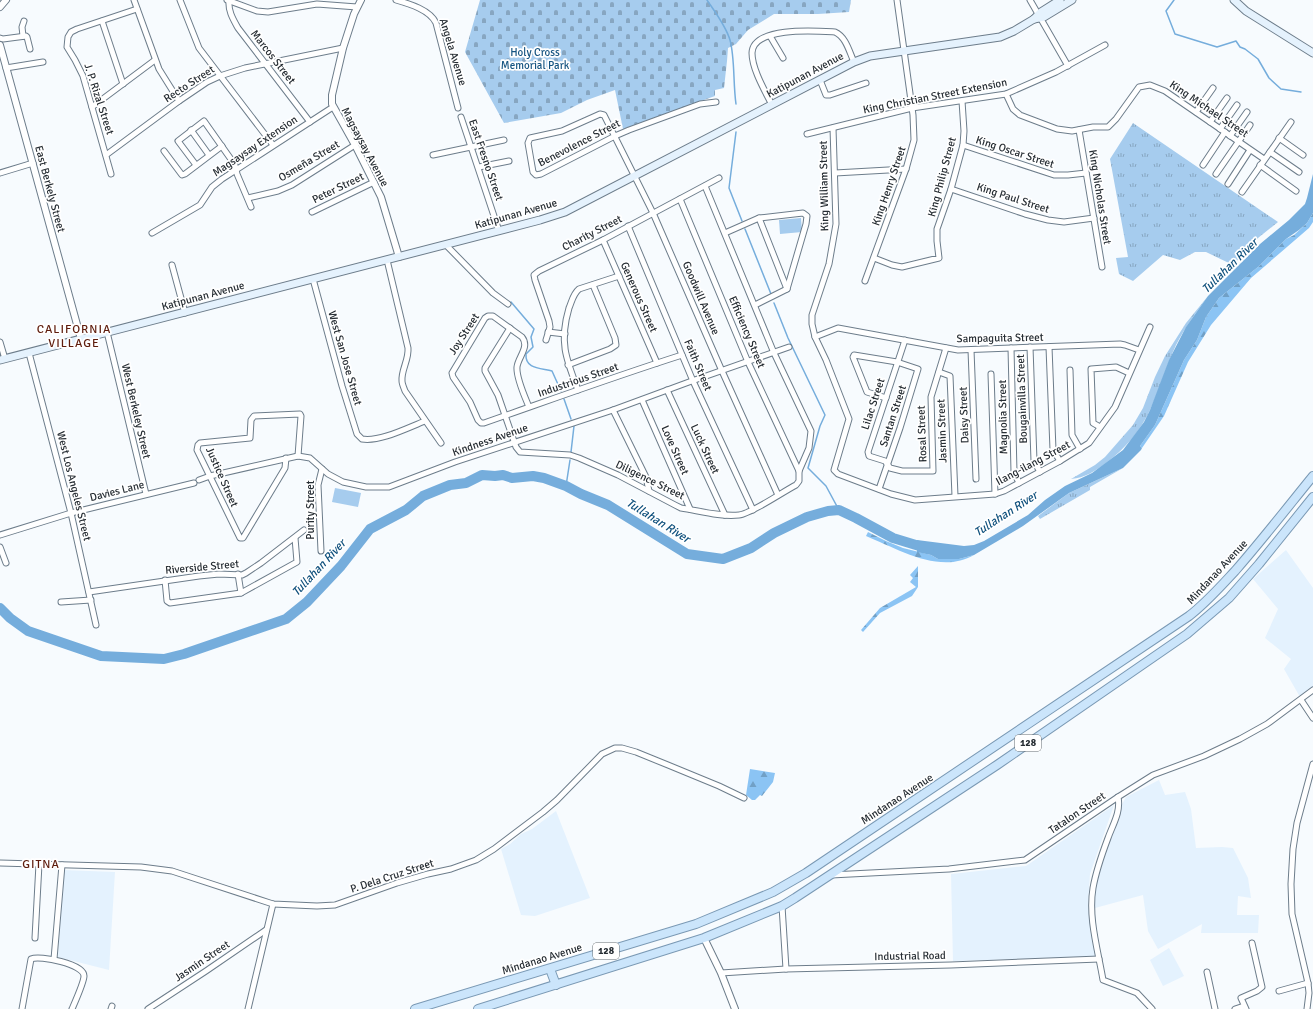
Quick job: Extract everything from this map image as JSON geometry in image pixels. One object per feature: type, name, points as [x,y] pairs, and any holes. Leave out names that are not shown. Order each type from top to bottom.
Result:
[{"type":"main road","name":"Katipunan Avenue","points":[[2,360],[446,245],[565,212],[854,62],[870,56],[994,38],[1014,31],[1038,17],[1060,0]]},
{"type":"main road","name":"Katipunan Avenue","points":[[1038,17],[1044,18],[1072,0]]},
{"type":"main road","points":[[1234,0],[1246,11],[1313,53]]},
{"type":"main road","name":"Mindanao Avenue","points":[[415,1009],[696,924],[773,892],[806,873],[1200,608],[1283,514],[1313,476]]},
{"type":"main road","name":"128","points":[[478,1009],[704,938],[782,906],[830,876],[997,765],[1187,634],[1229,598],[1313,498]]},
{"type":"main road","points":[[1283,514],[1293,523]]},
{"type":"main road","points":[[550,969],[556,985]]},
{"type":"street","points":[[0,7],[6,0]]},
{"type":"street","points":[[134,0],[155,60],[164,78],[180,101]]},
{"type":"street","points":[[180,0],[199,48],[273,145]]},
{"type":"street","points":[[228,0],[257,10],[268,12],[317,4],[357,7]]},
{"type":"street","name":"Marcos Street","points":[[228,0],[234,22],[310,122]]},
{"type":"street","name":"Magsaysay Avenue","points":[[362,0],[357,7],[343,48],[332,95],[333,107],[374,182],[386,211],[399,257]]},
{"type":"street","name":"Angela Avenue","points":[[396,0],[433,17],[436,23],[458,108]]},
{"type":"street","name":"King Henry Street","points":[[865,281],[906,170],[914,140],[915,128],[897,0]]},
{"type":"street","points":[[1030,0],[1038,17],[1068,66]]},
{"type":"street","name":"J. P. Rizal Street","points":[[111,174],[83,76],[67,46],[67,41],[71,32],[137,9]]},
{"type":"street","points":[[23,36],[22,27],[24,21]]},
{"type":"street","points":[[102,21],[123,84]]},
{"type":"street","points":[[772,105],[756,72],[752,54],[753,48],[759,40],[777,34],[800,31],[835,32],[844,39],[854,62]]},
{"type":"street","points":[[770,36],[783,58]]},
{"type":"street","points":[[0,38],[27,37],[30,49]]},
{"type":"street","name":"East Berkely Street","points":[[0,45],[81,339]]},
{"type":"street","name":"King Christian Street Extension","points":[[807,134],[912,108],[1006,94],[1068,66],[1105,45]]},
{"type":"street","name":"Recto Street","points":[[106,155],[207,82],[220,76],[235,70],[343,48]]},
{"type":"street","points":[[92,107],[155,60]]},
{"type":"street","points":[[6,68],[43,62]]},
{"type":"street","points":[[820,80],[826,95],[866,83]]},
{"type":"street","name":"King Michael Street","points":[[1006,94],[1013,109],[1024,117],[1057,129],[1079,130],[1093,127],[1108,127],[1116,120],[1139,87],[1150,84],[1165,91],[1264,159]]},
{"type":"street","points":[[1196,112],[1213,88]]},
{"type":"street","points":[[1210,122],[1227,98]]},
{"type":"street","name":"King Philip Street","points":[[874,258],[902,267],[939,258],[937,241],[938,229],[963,145],[964,131],[962,101]]},
{"type":"street","name":"Benevolence Street","points":[[600,114],[562,131],[529,139],[533,172],[536,175],[541,174],[637,126],[700,104],[716,102]]},
{"type":"street","points":[[1203,165],[1237,105]]},
{"type":"street","name":"Magsaysay Extension","points":[[152,233],[200,205],[216,183],[333,107]]},
{"type":"street","points":[[1230,136],[1247,112]]},
{"type":"street","name":"Goodwill Avenue","points":[[600,114],[604,115],[654,213],[722,371],[778,495]]},
{"type":"street","name":"East Fresno Street","points":[[461,117],[499,231]]},
{"type":"street","points":[[196,165],[178,142],[191,130],[205,121],[235,166],[237,174],[252,207]]},
{"type":"street","points":[[1242,192],[1291,122]]},
{"type":"street","points":[[1216,174],[1250,124]]},
{"type":"street","name":"King William Street","points":[[815,337],[812,324],[812,314],[828,264],[836,224],[833,128]]},
{"type":"street","points":[[191,130],[209,155]]},
{"type":"street","name":"King Nicholas Street","points":[[1079,130],[1102,267]]},
{"type":"street","points":[[1279,138],[1303,155]]},
{"type":"street","points":[[433,155],[504,140]]},
{"type":"street","name":"Osmeña Street","points":[[248,198],[278,191],[292,185],[355,145]]},
{"type":"street","name":"King Oscar Street","points":[[963,145],[1054,175],[1068,176],[1086,173]]},
{"type":"street","points":[[164,151],[182,175],[222,146]]},
{"type":"street","points":[[1228,184],[1250,150]]},
{"type":"street","points":[[1270,152],[1299,172]]},
{"type":"street","points":[[478,167],[509,161]]},
{"type":"street","points":[[0,173],[33,163]]},
{"type":"street","points":[[1260,165],[1296,191]]},
{"type":"street","points":[[835,173],[906,170]]},
{"type":"street","name":"Charity Street","points":[[546,340],[549,321],[534,275],[539,271],[603,240],[719,178]]},
{"type":"street","name":"Peter Street","points":[[312,212],[374,182]]},
{"type":"street","name":"Diligence Street","points":[[514,442],[517,449],[523,453],[570,455],[618,475],[675,505],[725,515],[741,515],[753,510],[796,485],[799,481],[799,471],[809,448],[811,431],[774,353],[705,186]]},
{"type":"street","name":"King Paul Street","points":[[951,189],[1025,214],[1048,220],[1064,222],[1094,218]]},
{"type":"street","name":"Efficiency Street","points":[[680,199],[748,362],[799,471]]},
{"type":"street","points":[[725,233],[759,218],[803,213],[807,216],[787,289],[755,305]]},
{"type":"street","points":[[759,218],[787,289]]},
{"type":"street","name":"Faith Street","points":[[628,226],[693,381],[753,510]]},
{"type":"street","name":"Generous Street","points":[[603,240],[657,363]]},
{"type":"street","points":[[446,245],[493,293],[508,304]]},
{"type":"street","points":[[387,260],[409,356],[403,371],[402,381],[405,391],[441,443]]},
{"type":"street","points":[[172,265],[185,313]]},
{"type":"street","points":[[578,390],[568,365],[564,348],[564,334],[567,317],[576,292],[579,289],[619,276]]},
{"type":"street","name":"West San Jose Street","points":[[313,279],[342,386],[357,434],[362,439],[368,440],[389,435],[425,421]]},
{"type":"street","points":[[568,365],[610,349],[616,345],[615,338],[592,285]]},
{"type":"street","name":"Joy Street","points":[[481,423],[478,420],[467,396],[453,377],[453,371],[486,316],[491,315],[522,337],[525,342],[517,369],[529,408]]},
{"type":"street","name":"Ilang-ilang Street","points":[[815,337],[826,360],[849,418],[834,470],[838,474],[903,498],[915,500],[995,494],[1040,472],[1089,443],[1115,407],[1129,372],[1150,327]]},
{"type":"street","points":[[510,328],[485,368],[485,371],[496,389],[514,442]]},
{"type":"street","name":"Sampaguita Street","points":[[815,337],[838,328],[946,348],[972,350],[1120,344],[1125,344],[1139,350]]},
{"type":"street","name":"West Berkeley Street","points":[[107,332],[146,494]]},
{"type":"street","points":[[548,332],[564,334]]},
{"type":"street","name":"Lilac Street","points":[[887,464],[885,461],[869,456],[868,452],[905,340]]},
{"type":"street","points":[[0,342],[2,360]]},
{"type":"street","name":"Kindness Avenue","points":[[298,456],[310,458],[332,477],[348,484],[373,488],[389,487],[455,462],[613,410],[789,347]]},
{"type":"street","name":"Bougainvilla Street","points":[[1030,347],[1034,461],[1040,472]]},
{"type":"street","points":[[1049,347],[1053,450],[1060,461]]},
{"type":"street","name":"Rosal Street","points":[[887,464],[890,468],[902,472],[932,472],[931,397],[946,348]]},
{"type":"street","name":"Magnolia Street","points":[[1011,348],[1014,472],[1019,483]]},
{"type":"street","name":"Daisy Street","points":[[972,350],[976,479]]},
{"type":"street","name":"West Los Angeles Street","points":[[29,353],[71,513],[96,625]]},
{"type":"street","name":"Industrious Street","points":[[481,423],[682,355]]},
{"type":"street","points":[[886,398],[867,392],[853,357],[856,355],[897,362]]},
{"type":"street","name":"Santan Street","points":[[879,489],[918,370],[897,362]]},
{"type":"street","points":[[1100,427],[1093,423],[1091,369],[1116,367],[1129,372]]},
{"type":"street","points":[[1070,370],[1072,435],[1080,449]]},
{"type":"street","name":"Jasmin Street","points":[[939,372],[950,376],[955,496]]},
{"type":"street","points":[[991,374],[995,494]]},
{"type":"street","name":"Luck Street","points":[[667,390],[725,515]]},
{"type":"street","name":"Love Street","points":[[642,400],[690,509]]},
{"type":"street","points":[[613,410],[646,477],[649,492]]},
{"type":"street","name":"Justice Street","points":[[286,458],[285,468],[241,538],[238,537],[197,449],[198,445],[200,443],[250,438],[251,420],[254,416],[300,414],[298,456]]},
{"type":"street","points":[[199,480],[210,476],[298,456]]},
{"type":"street","name":"Purity Street","points":[[321,551],[318,485],[322,469]]},
{"type":"street","name":"Davies Lane","points":[[0,535],[71,513],[194,483]]},
{"type":"street","name":"Riverside Street","points":[[89,592],[165,580],[219,574],[246,573],[304,530]]},
{"type":"street","points":[[165,580],[167,601],[170,603],[242,593],[298,562],[295,538]]},
{"type":"street","points":[[0,547],[6,563]]},
{"type":"street","points":[[238,574],[242,593]]},
{"type":"street","points":[[61,602],[90,600]]},
{"type":"street","name":"Tatalon Street","points":[[830,876],[949,869],[1025,860],[1118,797],[1157,773],[1208,754],[1240,739],[1267,724],[1313,690]]},
{"type":"street","points":[[1300,700],[1313,718]]},
{"type":"street","name":"P. Dela Cruz Street","points":[[0,863],[141,867],[172,871],[272,904],[317,906],[335,904],[397,883],[451,869],[476,860],[494,849],[543,812],[557,800],[602,754],[615,748],[622,748],[636,752],[719,786],[744,798]]},
{"type":"street","points":[[1307,1009],[1309,993],[1308,983],[1292,914],[1291,884],[1293,849],[1297,823],[1313,764]]},
{"type":"street","points":[[1118,797],[1119,810],[1099,865],[1093,891],[1092,915],[1099,959],[1103,980],[1137,993],[1152,1009]]},
{"type":"street","points":[[35,938],[39,864]]},
{"type":"street","points":[[54,960],[62,865]]},
{"type":"street","points":[[248,1009],[272,904]]},
{"type":"street","points":[[782,906],[786,969]]},
{"type":"street","name":"Jasmin Street","points":[[148,1009],[266,930]]},
{"type":"street","points":[[704,938],[721,973],[735,1009]]},
{"type":"street","points":[[1235,1009],[1245,1007],[1241,998],[1257,991],[1262,987],[1252,943]]},
{"type":"street","points":[[22,1009],[31,959],[38,958],[54,960],[78,967],[82,971],[84,976],[72,1009]]},
{"type":"street","name":"Industrial Road","points":[[721,973],[786,969],[951,965],[1099,959]]},
{"type":"street","points":[[1207,972],[1215,1009]]},
{"type":"street","points":[[1279,991],[1308,983]]},
{"type":"shaded area","points":[[1313,174],[1313,213],[1307,223],[1286,239],[1258,267],[1219,298],[1206,317],[1197,340],[1184,360],[1155,425],[1140,446],[1142,448],[1141,450],[1123,468],[1069,493],[1023,526],[974,555],[959,559],[938,559],[931,555],[917,552],[917,540],[964,546],[974,545],[984,541],[1028,515],[1045,500],[1065,486],[1092,473],[1123,450],[1144,422],[1169,360],[1186,327],[1208,296],[1260,244],[1289,220],[1305,204]]},
{"type":"shaded area","points":[[1286,550],[1313,588],[1313,687],[1300,697],[1284,669],[1291,659],[1265,638],[1278,609],[1253,579]]},
{"type":"shaded area","points":[[1159,780],[1165,795],[1185,792],[1191,809],[1196,848],[1233,848],[1248,878],[1251,898],[1238,896],[1237,915],[1259,915],[1258,933],[1201,933],[1202,924],[1158,949],[1148,931],[1143,895],[1095,908],[1095,883],[1118,812],[1126,797]]},
{"type":"shaded area","points":[[1114,805],[1090,874],[1088,906],[1096,957],[953,961],[951,874],[1026,866]]},
{"type":"shaded area","points":[[556,811],[590,898],[535,916],[521,915],[501,849]]},
{"type":"shaded area","points":[[63,870],[115,872],[109,970],[58,957]]},
{"type":"shaded area","points":[[1169,948],[1184,976],[1163,986],[1150,960]]},
{"type":"green space","name":"Holy Cross Memorial Park","points":[[480,0],[851,0],[849,12],[774,14],[748,30],[736,44],[728,48],[724,88],[715,90],[715,96],[623,129],[615,90],[587,100],[561,113],[504,123],[465,52]]},
{"type":"green space","points":[[1133,123],[1278,222],[1258,238],[1233,265],[1206,252],[1195,252],[1180,260],[1163,255],[1133,281],[1119,274],[1116,258],[1128,257],[1110,159]]},
{"type":"green space","points":[[1313,213],[1313,222],[1309,228],[1251,278],[1211,325],[1188,362],[1164,416],[1142,448],[1140,446],[1155,425],[1184,360],[1197,340],[1206,317],[1219,298],[1258,267],[1286,239],[1294,235],[1307,223]]},
{"type":"green space","points":[[801,218],[802,232],[780,234],[779,220]]},
{"type":"green space","points":[[1208,296],[1176,345],[1150,410],[1137,432],[1113,458],[1102,466],[1085,476],[1071,479],[1095,465],[1105,457],[1133,425],[1143,408],[1165,356],[1186,323]]},
{"type":"green space","points":[[1123,468],[1090,487],[1090,490],[1040,519],[1038,516],[1069,493]]},
{"type":"green space","points":[[335,488],[361,493],[358,507],[332,502]]},
{"type":"green space","points":[[868,532],[903,548],[931,555],[938,559],[959,559],[974,555],[961,560],[947,562],[919,558],[866,536]]},
{"type":"green space","points":[[918,566],[918,587],[912,596],[880,613],[863,632],[861,630],[880,608],[916,587],[910,582],[913,578],[910,575]]},
{"type":"green space","points":[[750,769],[775,773],[773,782],[762,796],[760,795],[755,800],[752,800],[746,795]]},
{"type":"waterway","points":[[707,0],[723,24],[732,47],[736,104]]},
{"type":"waterway","points":[[1174,0],[1166,11],[1175,34],[1217,47],[1236,41],[1240,47],[1258,59],[1269,78],[1281,89],[1301,92]]},
{"type":"waterway","points":[[736,132],[729,188],[742,221]]},
{"type":"waterway","points":[[745,229],[771,294]]},
{"type":"waterway","points":[[511,302],[534,329],[531,337],[533,347],[526,354],[528,363],[534,367],[552,371],[561,391]]},
{"type":"waterway","points":[[774,303],[788,338],[825,415],[820,426],[808,468],[826,486],[839,510]]},
{"type":"waterway","points":[[564,399],[571,419]]},
{"type":"waterway","points":[[571,452],[574,426]]},
{"type":"waterway","points":[[566,486],[570,460]]},
{"type":"waterway","name":"Tullahan River","points":[[0,608],[10,618],[28,631],[101,656],[164,659],[184,654],[286,619],[307,602],[341,566],[370,529],[406,510],[423,496],[450,485],[466,483],[482,475],[503,475],[512,478],[533,476],[544,478],[566,486],[608,505],[687,554],[723,559],[751,548],[774,533],[807,517],[828,511],[839,510],[893,538],[929,549]]},
{"type":"district","name":"CALIFORNIA VILLAGE","points":[[74,336]]},
{"type":"district","name":"GITNA","points":[[41,864]]}]
